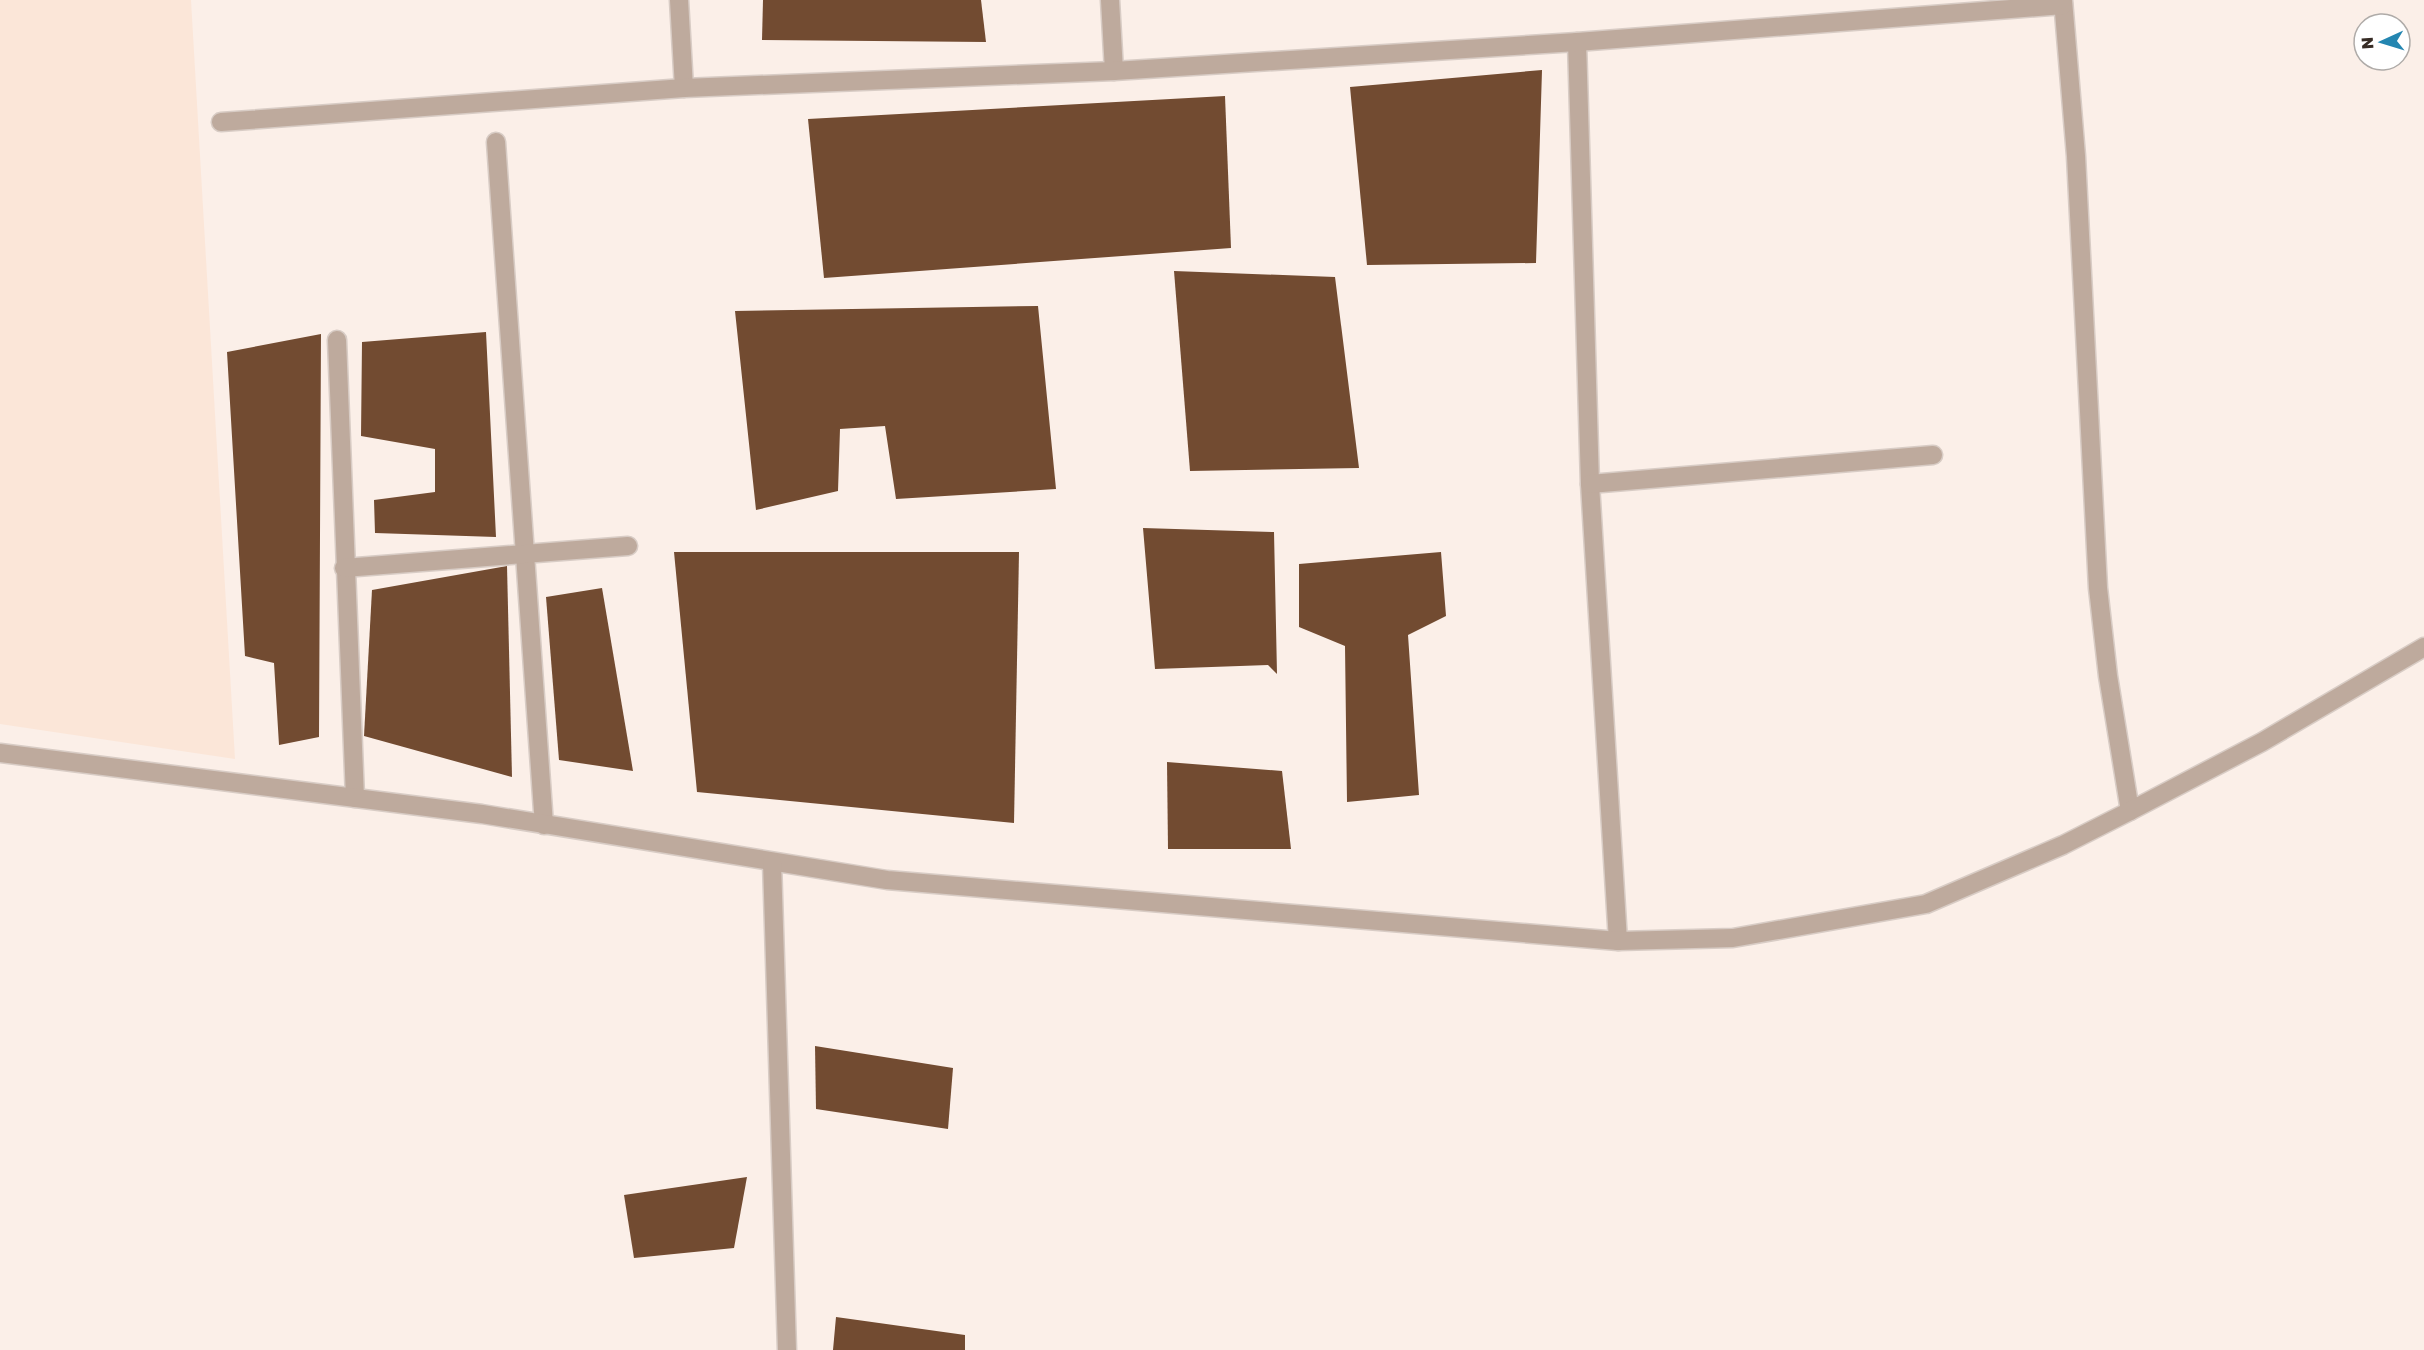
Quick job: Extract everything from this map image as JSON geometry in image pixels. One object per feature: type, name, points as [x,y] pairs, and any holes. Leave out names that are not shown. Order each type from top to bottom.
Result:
[{"type":"street","points":[[679,0],[684,88]]},
{"type":"street","points":[[1110,0],[1114,71]]},
{"type":"street","points":[[221,123],[684,88],[1114,71],[1577,42],[1900,9],[2063,3],[2076,156],[2098,588],[2108,676],[2130,811]]},
{"type":"street","points":[[1577,42],[1590,484],[1618,941]]},
{"type":"street","points":[[496,142],[544,825]]},
{"type":"street","points":[[337,340],[344,568],[356,798]]},
{"type":"street","points":[[1590,484],[1933,456]]},
{"type":"street","points":[[344,568],[628,546]]},
{"type":"street","points":[[0,753],[356,798],[544,825],[887,880],[1618,941],[1733,938],[1926,904],[2063,845],[2130,811],[2262,742],[2424,647]]},
{"type":"street","points":[[772,862],[787,1350]]},
{"type":"shaded area","points":[[0,0],[191,0],[235,759],[0,724]]},
{"type":"building","points":[[763,0],[981,0],[986,42],[762,40]]},
{"type":"building","points":[[1542,70],[1536,263],[1367,265],[1350,87]]},
{"type":"building","points":[[1225,96],[1231,248],[824,278],[808,119]]},
{"type":"building","points":[[1174,271],[1335,277],[1359,468],[1190,471]]},
{"type":"building","points":[[1038,306],[1056,489],[896,499],[885,426],[840,429],[838,491],[756,510],[735,311]]},
{"type":"building","points":[[486,332],[496,537],[375,533],[374,500],[435,492],[435,449],[361,436],[362,342]]},
{"type":"building","points":[[321,334],[319,737],[279,745],[274,663],[245,656],[227,352]]},
{"type":"building","points":[[1143,528],[1274,532],[1277,674],[1268,665],[1155,669]]},
{"type":"building","points":[[674,552],[1019,552],[1014,823],[697,792]]},
{"type":"building","points":[[1441,552],[1446,616],[1408,635],[1419,795],[1347,802],[1345,646],[1299,627],[1299,564]]},
{"type":"building","points":[[507,566],[512,777],[364,736],[372,590]]},
{"type":"building","points":[[602,588],[633,771],[559,760],[546,597]]},
{"type":"building","points":[[1167,762],[1282,771],[1291,849],[1168,849]]},
{"type":"building","points":[[815,1046],[953,1068],[948,1129],[816,1109]]},
{"type":"building","points":[[747,1177],[734,1248],[634,1258],[624,1195]]},
{"type":"building","points":[[836,1317],[965,1335],[965,1350],[833,1350]]}]
